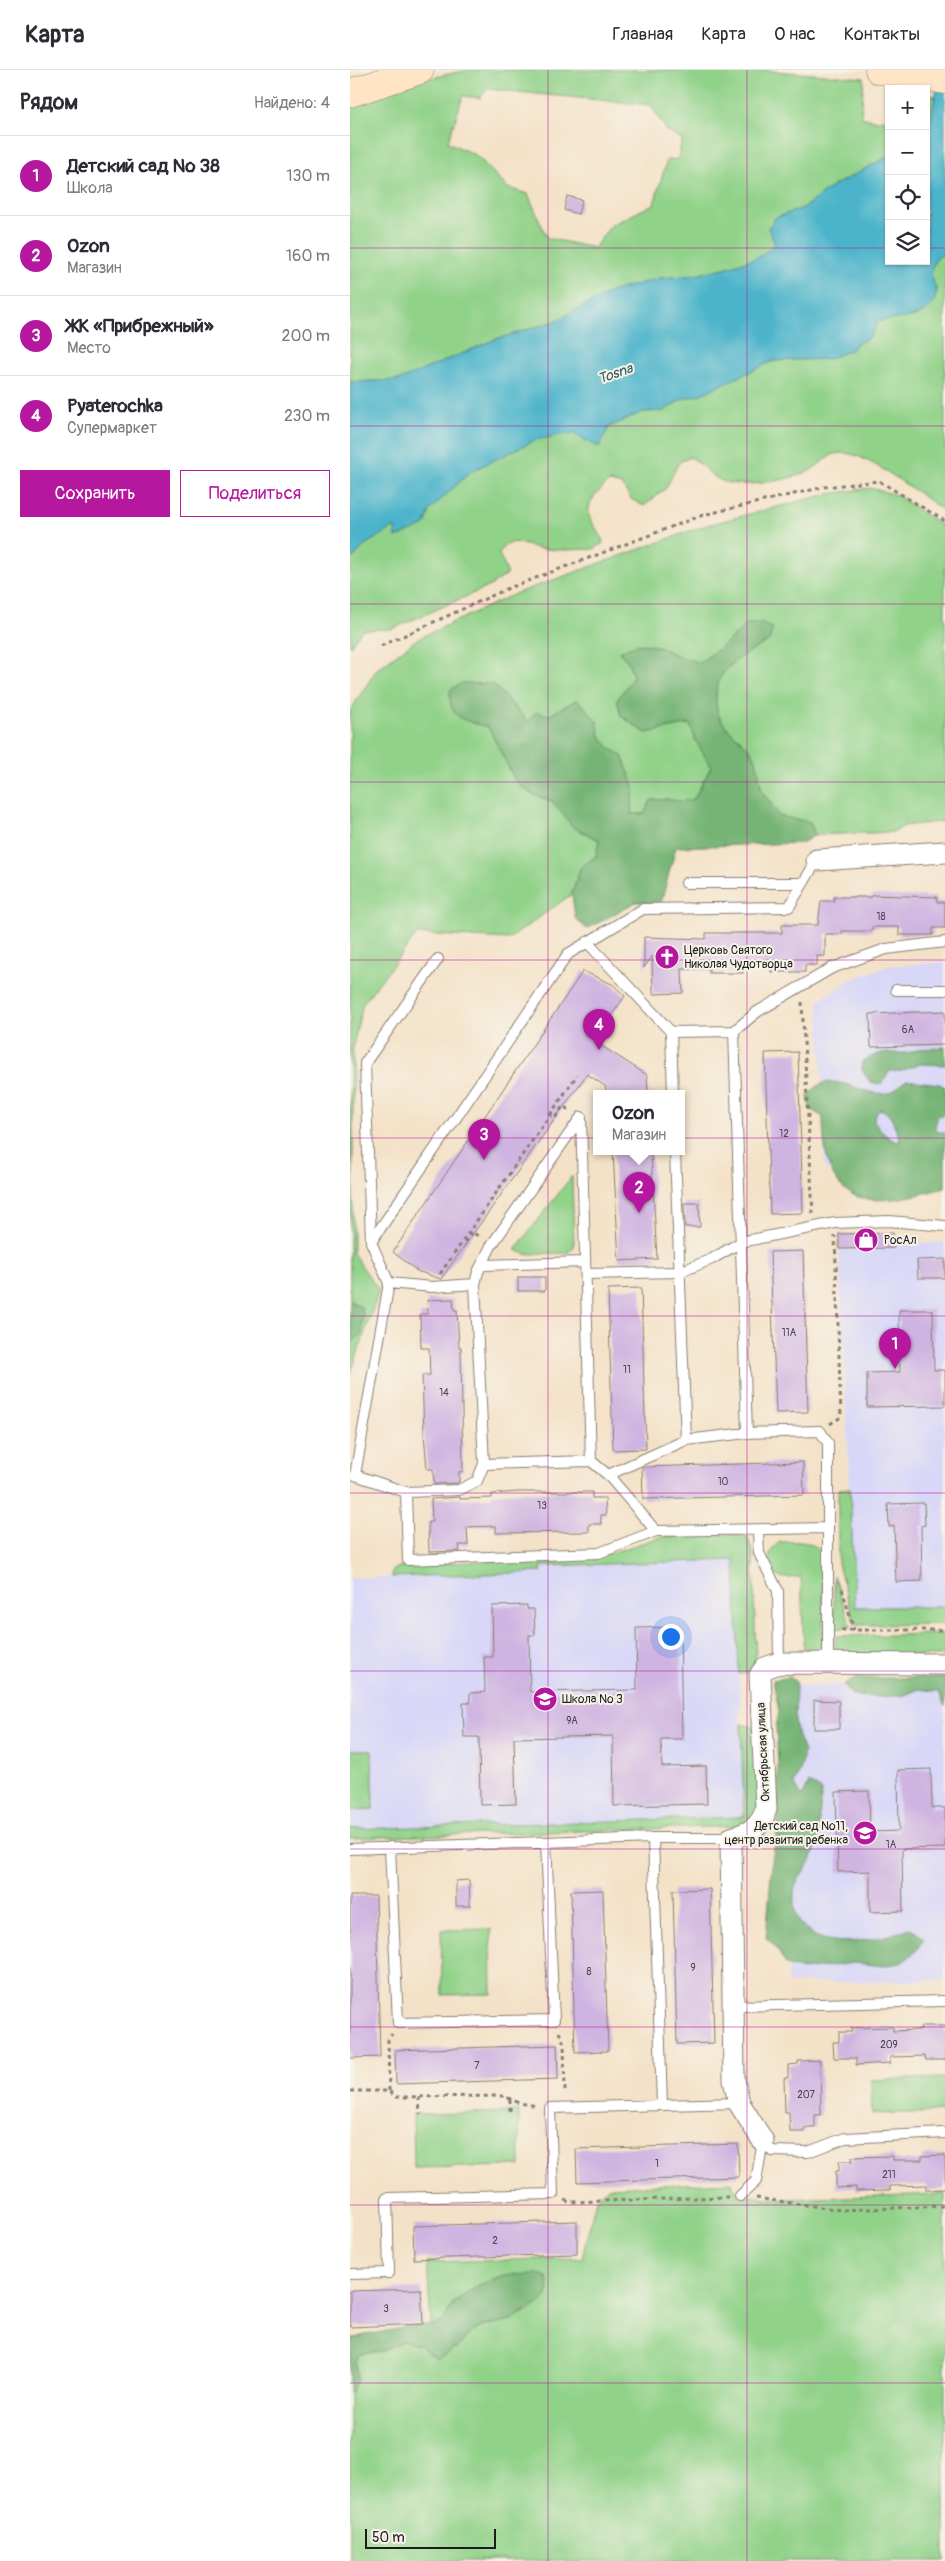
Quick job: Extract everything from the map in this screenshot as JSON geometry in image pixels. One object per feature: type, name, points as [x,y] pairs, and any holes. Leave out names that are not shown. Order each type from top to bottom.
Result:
[{"type":"main road","points":[[350,93],[420,70]]},
{"type":"main road","points":[[879,70],[945,80]]},
{"type":"street","points":[[817,860],[945,852]]},
{"type":"street","points":[[779,1663],[945,1664]]},
{"type":"street","name":"Октябрьская улица","points":[[732,1838],[748,1833],[760,1825],[764,1819],[766,1809],[759,1685],[760,1675],[766,1668],[779,1663]]},
{"type":"street","points":[[732,1838],[734,2080],[739,2103],[762,2141]]},
{"type":"lane","points":[[371,1242],[568,954],[643,909],[790,907],[817,860]]},
{"type":"lane","points":[[686,884],[803,884]]},
{"type":"lane","points":[[587,942],[671,1032],[673,1090]]},
{"type":"lane","points":[[671,1032],[734,1031],[756,1012],[832,968],[886,949],[945,942]]},
{"type":"lane","points":[[438,960],[365,1062],[371,1242],[389,1283],[352,1476],[406,1492],[459,1490],[477,1481],[484,1464],[475,1284],[478,1272],[491,1246],[581,1117],[591,1461]]},
{"type":"lane","points":[[896,990],[945,990]]},
{"type":"lane","points":[[734,1031],[747,1433]]},
{"type":"lane","points":[[675,1155],[686,1440]]},
{"type":"lane","points":[[586,1274],[680,1272],[712,1259],[741,1242],[793,1229],[835,1223],[889,1221],[945,1226]]},
{"type":"lane","points":[[482,1265],[585,1262]]},
{"type":"lane","points":[[389,1283],[432,1287],[475,1284]]},
{"type":"lane","points":[[608,1475],[686,1440],[747,1433],[820,1431],[828,1443],[828,1664]]},
{"type":"lane","points":[[484,1464],[591,1461],[608,1475],[656,1531]]},
{"type":"lane","points":[[406,1492],[408,1560],[599,1553],[656,1531],[828,1528]]},
{"type":"lane","points":[[758,1530],[759,1553],[778,1591],[779,1663]]},
{"type":"lane","points":[[350,1849],[653,1838],[732,1838]]},
{"type":"lane","points":[[653,1838],[662,2105]]},
{"type":"lane","points":[[390,1848],[398,2023],[554,2020],[546,1842]]},
{"type":"lane","points":[[734,2006],[945,2001]]},
{"type":"lane","points":[[350,2274],[389,2273],[387,2198],[553,2194],[550,2108],[739,2103]]},
{"type":"lane","points":[[762,2141],[772,2151],[808,2152],[845,2138],[945,2133]]},
{"type":"lane","points":[[740,2196],[756,2181],[762,2141]]},
{"type":"path","points":[[381,646],[510,588],[703,515],[824,487],[879,481],[945,521]]},
{"type":"path","points":[[801,986],[814,1227]]},
{"type":"path","points":[[438,1277],[577,1075]]},
{"type":"path","points":[[550,1115],[555,1118],[563,1106]]},
{"type":"path","points":[[820,1431],[840,1417],[835,1223]]},
{"type":"path","points":[[464,1240],[466,1241],[472,1232]]},
{"type":"path","points":[[828,1630],[945,1630]]},
{"type":"path","points":[[554,2020],[564,2042],[565,2108]]},
{"type":"path","points":[[389,2091],[388,2040],[398,2023]]},
{"type":"path","points":[[350,2091],[389,2091],[396,2097],[504,2096],[519,2103],[550,2108]]},
{"type":"path","points":[[419,2097],[420,2114]]},
{"type":"path","points":[[510,2099],[510,2112]]},
{"type":"shaded area","points":[[945,962],[945,1167],[825,1170],[819,1000],[850,980],[887,966]]},
{"type":"shaded area","points":[[945,1242],[945,1607],[855,1607],[839,1249],[893,1248],[894,1245]]},
{"type":"shaded area","name":"Школа № 3","points":[[735,1560],[744,1817],[350,1829],[350,1578],[541,1572],[541,1567]]},
{"type":"shaded area","name":"Детский сад №11, центр развития ребенка","points":[[945,1683],[945,1980],[788,1983],[782,1686]]},
{"type":"green space","points":[[469,70],[759,70],[864,78],[861,117],[878,121],[885,119],[885,158],[833,186],[803,208],[775,218],[775,244],[761,256],[696,275],[661,278],[613,291],[553,322],[496,339],[400,380],[350,382],[350,103],[424,80]],"holes":[[[487,89],[651,105],[667,131],[682,140],[678,159],[667,160],[654,204],[611,225],[594,248],[547,238],[528,194],[508,188],[477,156],[448,142],[463,96],[480,98]]]},
{"type":"green space","points":[[930,95],[936,96],[930,119]]},
{"type":"green space","points":[[945,253],[945,511],[881,468],[855,455],[833,454],[814,468],[801,474],[790,478],[751,484],[728,483],[720,480],[691,457],[679,462],[666,488],[644,506],[631,499],[622,485],[609,482],[604,486],[592,500],[589,510],[589,516],[603,543],[594,549],[542,549],[514,542],[504,546],[499,554],[508,574],[490,586],[392,629],[362,630],[350,646],[350,561],[366,544],[395,526],[396,537],[425,525],[430,510],[470,472],[535,440],[572,433],[599,447],[609,427],[643,412],[664,411],[682,399],[699,395],[773,361],[836,356],[850,350],[856,344],[870,337],[878,321],[918,316],[925,311],[937,290],[931,274],[933,264]]},
{"type":"green space","points":[[870,488],[897,495],[945,528],[945,821],[904,826],[893,832],[815,835],[810,822],[779,817],[763,791],[757,763],[753,754],[724,724],[717,709],[717,688],[720,678],[726,670],[741,657],[769,641],[747,624],[700,663],[651,645],[631,646],[619,652],[629,663],[633,677],[617,700],[621,716],[646,733],[690,724],[695,739],[711,767],[694,799],[679,803],[666,798],[644,814],[631,814],[634,786],[622,756],[610,748],[600,736],[597,721],[564,706],[550,715],[528,722],[493,684],[471,722],[488,727],[516,782],[532,794],[552,801],[573,827],[599,840],[596,856],[580,868],[572,894],[509,939],[417,934],[363,1003],[353,1046],[353,1253],[379,1291],[350,1376],[350,1345],[361,1332],[362,1324],[361,1307],[350,1301],[350,711],[376,670],[417,639],[517,593],[707,525],[828,494]]},
{"type":"green space","points":[[760,623],[773,628],[769,641],[733,663],[720,678],[716,702],[718,712],[727,728],[753,754],[757,763],[762,791],[779,816],[810,822],[815,835],[802,843],[676,847],[661,903],[636,902],[587,929],[575,918],[572,894],[580,868],[596,856],[599,840],[573,827],[552,801],[532,794],[516,782],[488,727],[465,720],[455,713],[450,700],[450,690],[462,683],[493,684],[528,722],[536,712],[550,715],[577,699],[597,721],[600,736],[610,748],[622,756],[634,786],[631,814],[644,814],[651,800],[683,801],[694,799],[711,767],[695,739],[690,724],[646,733],[621,715],[617,700],[633,677],[629,663],[619,652],[631,647],[651,645],[689,660],[700,662],[724,645],[747,624]]},
{"type":"green space","points":[[945,1047],[945,1065],[921,1064],[901,1071],[890,1071],[881,1084],[870,1082],[862,1070],[862,1061],[881,1053],[909,1053],[919,1049]]},
{"type":"green space","points":[[905,1081],[939,1084],[945,1087],[945,1114],[938,1116],[935,1126],[938,1132],[945,1132],[945,1188],[894,1199],[873,1200],[856,1196],[842,1187],[832,1171],[825,1148],[823,1117],[810,1109],[808,1096],[816,1087],[825,1083],[835,1082],[867,1091],[888,1093]],"holes":[[[880,1109],[893,1121],[900,1138],[899,1142],[883,1133],[875,1121],[874,1117]]]},
{"type":"green space","points":[[572,1176],[574,1247],[567,1253],[525,1254],[515,1250]]},
{"type":"green space","points":[[350,1301],[361,1307],[363,1315],[362,1333],[350,1345]]},
{"type":"green space","points":[[850,1488],[855,1607],[945,1607],[945,1624],[855,1625],[838,1564],[838,1489]]},
{"type":"green space","points":[[741,1534],[748,1539],[753,1553],[756,1664],[748,1673],[739,1674],[735,1560],[542,1566],[541,1572],[392,1577],[392,1571],[403,1565],[601,1556],[661,1537]]},
{"type":"green space","points":[[780,1542],[811,1544],[820,1551],[823,1557],[823,1639],[818,1653],[811,1655],[804,1649],[801,1577],[780,1577],[771,1570],[769,1565],[770,1554]]},
{"type":"green space","points":[[834,1575],[851,1627],[834,1629]]},
{"type":"green space","points":[[945,1634],[945,1656],[843,1654],[836,1651],[835,1638],[838,1636]]},
{"type":"green space","points":[[790,1677],[796,1682],[795,1721],[798,1737],[804,1752],[801,1769],[794,1783],[802,1797],[809,1783],[822,1791],[814,1853],[795,1888],[796,1914],[805,1929],[818,1937],[836,1941],[874,1939],[910,1928],[924,1938],[915,1952],[903,1962],[885,1966],[853,1963],[803,1970],[786,1965],[777,1949],[766,1938],[772,1862],[778,1825],[776,1727],[779,1712],[773,1680]]},
{"type":"green space","points":[[858,1678],[945,1678],[945,1707],[939,1692],[919,1689],[905,1695],[886,1697],[853,1696],[844,1684]]},
{"type":"green space","points":[[741,1724],[754,1727],[759,1814],[742,1826],[350,1838],[350,1829],[744,1817]]},
{"type":"green space","points":[[350,1750],[372,1750],[374,1809],[350,1810]]},
{"type":"green space","points":[[491,1929],[492,1994],[442,1995],[441,1930]]},
{"type":"green space","points":[[945,2078],[945,2112],[872,2114],[871,2080]]},
{"type":"green space","points":[[519,2112],[520,2166],[414,2168],[413,2114]]},
{"type":"green space","points":[[731,2182],[738,2195],[780,2199],[945,2194],[945,2561],[350,2561],[350,2393],[357,2381],[356,2360],[362,2353],[383,2351],[402,2341],[422,2346],[428,2354],[457,2348],[471,2332],[480,2327],[513,2321],[520,2314],[531,2311],[517,2274],[507,2275],[479,2285],[454,2302],[443,2321],[431,2326],[427,2262],[582,2258],[596,2199],[609,2187]]},
{"type":"green space","points":[[538,2274],[547,2277],[549,2287],[547,2297],[539,2305],[520,2314],[513,2321],[480,2327],[471,2332],[457,2348],[436,2359],[422,2346],[402,2341],[383,2351],[362,2353],[356,2361],[357,2381],[350,2393],[350,2340],[406,2327],[437,2325],[443,2321],[454,2302],[479,2285],[507,2275]]},
{"type":"water","name":"Tosna","points":[[940,70],[945,70],[945,253],[933,264],[931,274],[937,290],[934,300],[923,312],[906,318],[878,321],[870,337],[856,344],[851,350],[828,359],[773,361],[699,395],[682,399],[664,411],[643,412],[609,427],[599,447],[572,433],[535,440],[470,472],[430,510],[425,525],[396,538],[395,527],[366,544],[350,561],[350,382],[400,380],[496,339],[553,322],[613,291],[661,278],[696,275],[761,256],[775,244],[768,228],[775,218],[803,208],[833,186],[885,158],[885,265],[930,265],[931,118]]},
{"type":"building","points":[[567,196],[582,200],[578,214],[564,210]]},
{"type":"building","points":[[872,895],[937,897],[937,902],[945,902],[945,928],[933,928],[933,935],[899,935],[899,927],[872,927],[872,931],[842,931],[842,934],[825,934],[825,956],[817,956],[817,965],[805,965],[805,972],[771,972],[771,965],[743,965],[743,973],[709,973],[709,969],[682,969],[683,993],[653,994],[652,956],[644,968],[644,937],[706,939],[706,933],[782,933],[782,925],[818,925],[821,901],[834,901],[834,897],[872,897]]},
{"type":"building","points":[[583,971],[612,984],[625,996],[594,1041],[647,1075],[648,1090],[606,1090],[605,1086],[587,1074],[441,1279],[417,1271],[393,1252]]},
{"type":"building","points":[[945,1011],[945,1045],[871,1047],[870,1014]]},
{"type":"building","points":[[798,1052],[803,1213],[770,1214],[765,1053]]},
{"type":"building","points":[[613,1155],[651,1155],[657,1259],[619,1261]]},
{"type":"building","points":[[684,1203],[699,1203],[700,1227],[685,1227]]},
{"type":"building","name":"РосАл","points":[[893,1233],[894,1248],[839,1249],[839,1234]]},
{"type":"building","points":[[803,1251],[808,1412],[776,1413],[770,1252]]},
{"type":"building","points":[[945,1259],[945,1278],[918,1278],[917,1260]]},
{"type":"building","points":[[518,1277],[545,1277],[545,1291],[518,1291]]},
{"type":"building","points":[[641,1288],[646,1449],[613,1450],[608,1289]]},
{"type":"building","points":[[453,1299],[454,1310],[457,1310],[459,1347],[461,1347],[463,1471],[459,1472],[459,1482],[457,1483],[434,1484],[433,1469],[427,1469],[424,1434],[422,1375],[430,1375],[429,1348],[421,1348],[420,1314],[428,1314],[427,1300]]},
{"type":"building","points":[[899,1310],[933,1310],[934,1370],[945,1370],[945,1406],[867,1407],[867,1373],[900,1372]]},
{"type":"building","points":[[803,1462],[804,1495],[643,1499],[642,1467]]},
{"type":"building","points":[[592,1492],[592,1498],[605,1498],[606,1515],[601,1515],[601,1524],[589,1524],[589,1532],[496,1533],[496,1526],[467,1527],[468,1545],[459,1545],[460,1551],[429,1552],[428,1522],[432,1522],[431,1499],[460,1497],[460,1499],[492,1498],[492,1494]]},
{"type":"building","points":[[924,1503],[925,1525],[921,1526],[922,1581],[896,1582],[894,1526],[889,1527],[888,1504]]},
{"type":"building","points":[[527,1605],[527,1609],[534,1609],[535,1635],[529,1635],[530,1692],[637,1690],[636,1628],[680,1627],[682,1739],[661,1739],[662,1767],[706,1766],[707,1804],[614,1806],[613,1736],[514,1738],[516,1804],[480,1805],[479,1737],[464,1737],[463,1703],[470,1703],[470,1693],[485,1692],[484,1657],[493,1657],[492,1606]]},
{"type":"building","points":[[814,1700],[839,1701],[839,1729],[814,1729]]},
{"type":"building","points":[[931,1769],[932,1808],[945,1808],[945,1848],[902,1849],[903,1911],[870,1912],[870,1871],[838,1872],[836,1792],[869,1791],[870,1832],[899,1831],[898,1770]]},
{"type":"building","points":[[469,1880],[470,1906],[456,1906],[456,1881]]},
{"type":"building","points":[[710,1889],[714,2043],[677,2044],[673,1890]]},
{"type":"building","points":[[603,1890],[608,2051],[575,2052],[571,1891]]},
{"type":"building","points":[[350,1896],[376,1896],[380,2057],[350,2058]]},
{"type":"building","points":[[921,2026],[945,2026],[945,2060],[926,2060],[925,2056],[890,2057],[890,2063],[856,2065],[856,2058],[834,2058],[833,2042],[839,2042],[839,2032],[852,2032],[851,2028],[893,2027],[893,2031],[921,2030]]},
{"type":"building","points":[[557,2045],[558,2079],[396,2084],[395,2050]]},
{"type":"building","points":[[820,2060],[821,2115],[815,2115],[815,2128],[805,2128],[805,2132],[790,2132],[789,2112],[785,2112],[784,2078],[788,2078],[788,2065],[798,2064],[798,2061]]},
{"type":"building","points":[[738,2144],[739,2177],[577,2182],[576,2149]]},
{"type":"building","points":[[945,2155],[945,2189],[926,2190],[926,2185],[890,2186],[890,2190],[856,2191],[856,2187],[836,2188],[836,2171],[839,2171],[839,2161],[852,2161],[852,2157],[893,2156],[893,2160],[922,2160],[922,2156]]},
{"type":"building","points":[[577,2221],[577,2254],[414,2259],[413,2226]]},
{"type":"building","points":[[421,2289],[423,2324],[350,2327],[350,2291]]},
{"type":"place","name":"Церковь Святого Николая Чудотворца","points":[[667,957]]},
{"type":"place","name":"Pyaterochka","points":[[599,1050]]},
{"type":"place","name":"ЖК «Прибрежный»","points":[[484,1160]]},
{"type":"place","name":"Ozon","points":[[639,1213]]},
{"type":"place","name":"РосАл","points":[[866,1240]]},
{"type":"place","name":"Детский сад № 38","points":[[895,1369]]},
{"type":"place","name":"Школа № 3","points":[[545,1699]]},
{"type":"place","name":"Детский сад №11, центр развития ребенка","points":[[865,1833]]}]
